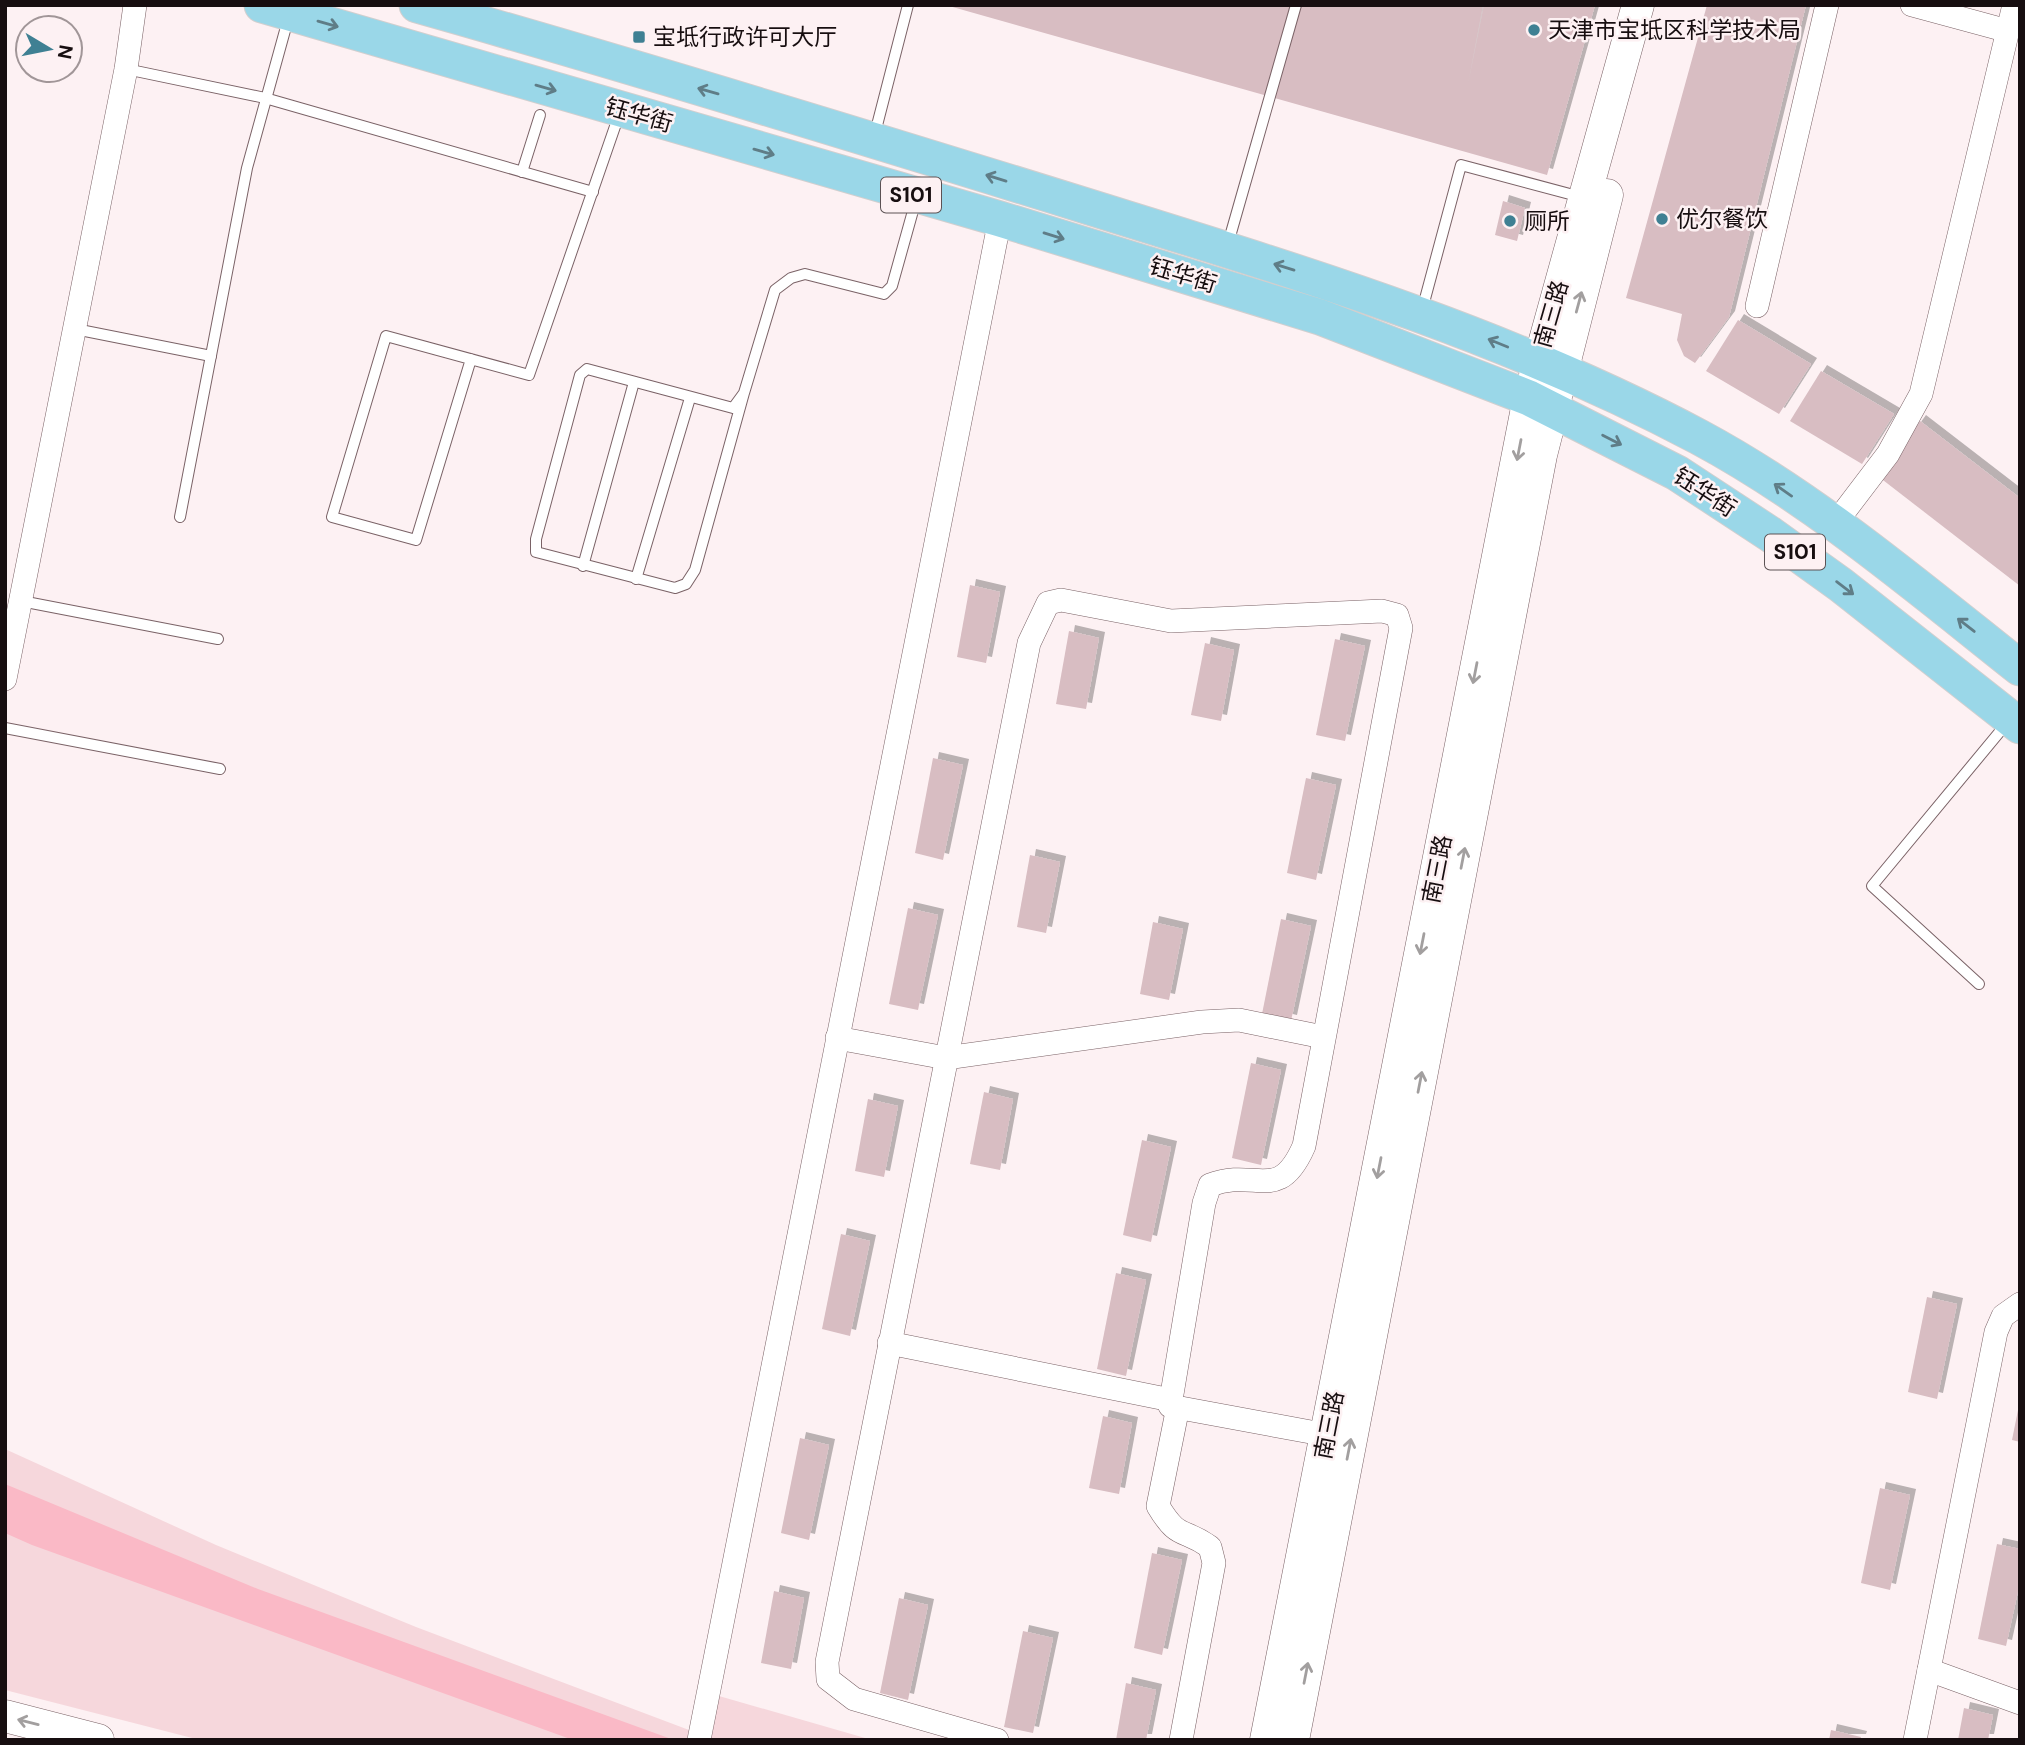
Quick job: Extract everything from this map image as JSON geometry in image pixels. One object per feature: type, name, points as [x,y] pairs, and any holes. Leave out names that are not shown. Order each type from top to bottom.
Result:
[{"type":"main road","name":"钰华街","points":[[417,5],[459,11],[1226,249],[1421,313],[1550,364],[1731,456],[1834,525],[2020,668]]},
{"type":"main road","name":"钰华街","points":[[276,9],[916,197],[1000,219],[1320,317],[1540,403],[1677,473],[1770,534],[1841,585],[2015,722]]},
{"type":"street","points":[[5,680],[127,69],[135,5]]},
{"type":"street","name":"南三路","points":[[1550,364],[1584,198],[1637,5]]},
{"type":"street","name":"南三路","points":[[1266,1740],[1540,403],[1657,5]]},
{"type":"street","points":[[1757,306],[1827,5]]},
{"type":"street","points":[[1912,5],[2007,31]]},
{"type":"street","points":[[1834,525],[1888,454],[1921,394],[2014,5]]},
{"type":"street","points":[[700,1736],[1000,219]]},
{"type":"street","name":"南三路","points":[[1293,1740],[1540,403]]},
{"type":"street","points":[[997,1740],[854,1699],[828,1679],[827,1662],[1029,643],[1048,603],[1061,600],[1171,621],[1382,611],[1396,615],[1401,628],[1304,1146],[1294,1167],[1272,1182],[1227,1178],[1210,1185],[1204,1203],[1158,1506],[1170,1526],[1181,1535],[1197,1538],[1210,1548],[1214,1563],[1181,1740]]},
{"type":"street","points":[[837,1038],[946,1058],[1202,1022],[1239,1020],[1323,1037]]},
{"type":"street","points":[[1915,1740],[1996,1332],[2003,1317],[2020,1304]]},
{"type":"street","points":[[890,1343],[1327,1435]]},
{"type":"street","points":[[1929,1670],[2020,1703]]},
{"type":"street","points":[[5,1716],[98,1740]]},
{"type":"street","points":[[5,1738],[13,1740]]},
{"type":"lane","points":[[873,139],[908,5]]},
{"type":"lane","points":[[1226,249],[1296,5]]},
{"type":"lane","points":[[180,517],[247,168],[265,98],[276,9]]},
{"type":"lane","points":[[127,69],[265,98],[593,192]]},
{"type":"lane","points":[[471,359],[416,540],[332,517],[386,335],[528,375],[621,110]]},
{"type":"lane","points":[[522,172],[540,115]]},
{"type":"lane","points":[[1421,313],[1461,165],[1584,198]]},
{"type":"lane","points":[[744,393],[733,408],[587,369],[580,375],[536,538],[536,552],[675,588],[686,584],[695,570],[775,290],[791,278],[805,274],[884,294],[892,286],[916,197]]},
{"type":"lane","points":[[75,329],[211,356]]},
{"type":"lane","points":[[583,566],[634,382]]},
{"type":"lane","points":[[636,579],[690,398]]},
{"type":"lane","points":[[21,601],[218,639]]},
{"type":"lane","points":[[1979,985],[1872,886],[2015,722]]},
{"type":"lane","points":[[5,728],[220,769]]},
{"type":"shaded area","points":[[5,1449],[216,1545],[416,1627],[689,1730],[687,1740],[200,1740],[5,1690]]},
{"type":"shaded area","points":[[5,1484],[258,1589],[674,1740],[573,1740],[32,1545],[5,1533]]},
{"type":"shaded area","points":[[719,1696],[872,1740],[709,1740]]},
{"type":"building","points":[[1483,5],[1468,84],[1484,5],[1595,5],[1547,175],[949,6]]},
{"type":"building","points":[[1707,5],[1806,5],[1729,317],[1695,363],[1684,356],[1677,340],[1682,314],[1626,298]]},
{"type":"building","name":"厕所","points":[[1503,201],[1525,208],[1517,241],[1495,235]]},
{"type":"building","points":[[1738,320],[1811,364],[1779,414],[1706,371]]},
{"type":"building","points":[[1821,371],[1894,414],[1862,464],[1790,421]]},
{"type":"building","points":[[1920,421],[2020,498],[2020,586],[1879,477]]},
{"type":"building","points":[[970,585],[1000,592],[986,663],[957,657]]},
{"type":"building","points":[[1069,631],[1099,638],[1086,709],[1056,704]]},
{"type":"building","points":[[1335,639],[1365,646],[1345,741],[1316,735]]},
{"type":"building","points":[[1205,643],[1234,650],[1221,721],[1191,715]]},
{"type":"building","points":[[933,758],[963,765],[943,860],[915,853]]},
{"type":"building","points":[[1306,778],[1336,785],[1316,880],[1287,873]]},
{"type":"building","points":[[1030,855],[1060,862],[1046,933],[1017,927]]},
{"type":"building","points":[[908,908],[938,915],[918,1010],[889,1004]]},
{"type":"building","points":[[1281,919],[1311,926],[1291,1021],[1262,1014]]},
{"type":"building","points":[[1153,922],[1183,929],[1169,1000],[1140,994]]},
{"type":"building","points":[[1251,1063],[1281,1070],[1261,1165],[1232,1158]]},
{"type":"building","points":[[984,1092],[1013,1099],[1000,1170],[970,1164]]},
{"type":"building","points":[[868,1099],[898,1106],[884,1177],[855,1171]]},
{"type":"building","points":[[1142,1140],[1171,1147],[1151,1242],[1123,1235]]},
{"type":"building","points":[[841,1234],[870,1241],[850,1336],[822,1329]]},
{"type":"building","points":[[1116,1273],[1146,1280],[1126,1376],[1097,1369]]},
{"type":"building","points":[[1927,1297],[1957,1304],[1937,1399],[1908,1392]]},
{"type":"building","points":[[2020,1405],[2020,1442],[2012,1440]]},
{"type":"building","points":[[1103,1416],[1132,1423],[1119,1494],[1089,1488]]},
{"type":"building","points":[[800,1438],[829,1445],[809,1540],[781,1533]]},
{"type":"building","points":[[1880,1488],[1910,1495],[1890,1590],[1861,1583]]},
{"type":"building","points":[[1997,1544],[2020,1549],[2020,1582],[2006,1646],[1978,1639]]},
{"type":"building","points":[[1152,1553],[1182,1560],[1162,1655],[1134,1648]]},
{"type":"building","points":[[774,1591],[804,1598],[791,1669],[761,1663]]},
{"type":"building","points":[[899,1598],[928,1605],[908,1700],[880,1693]]},
{"type":"building","points":[[1023,1631],[1053,1638],[1033,1733],[1004,1727]]},
{"type":"building","points":[[1126,1683],[1156,1690],[1146,1740],[1116,1740]]},
{"type":"building","points":[[1964,1708],[1993,1715],[1988,1740],[1958,1740]]},
{"type":"building","points":[[1831,1730],[1861,1737],[1860,1740],[1829,1740]]},
{"type":"place","name":"天津市宝坻区科学技术局","points":[[1534,30]]},
{"type":"place","name":"宝坻行政许可大厅","points":[[639,37]]},
{"type":"place","name":"优尔餐饮","points":[[1662,219]]},
{"type":"place","name":"厕所","points":[[1510,221]]}]
